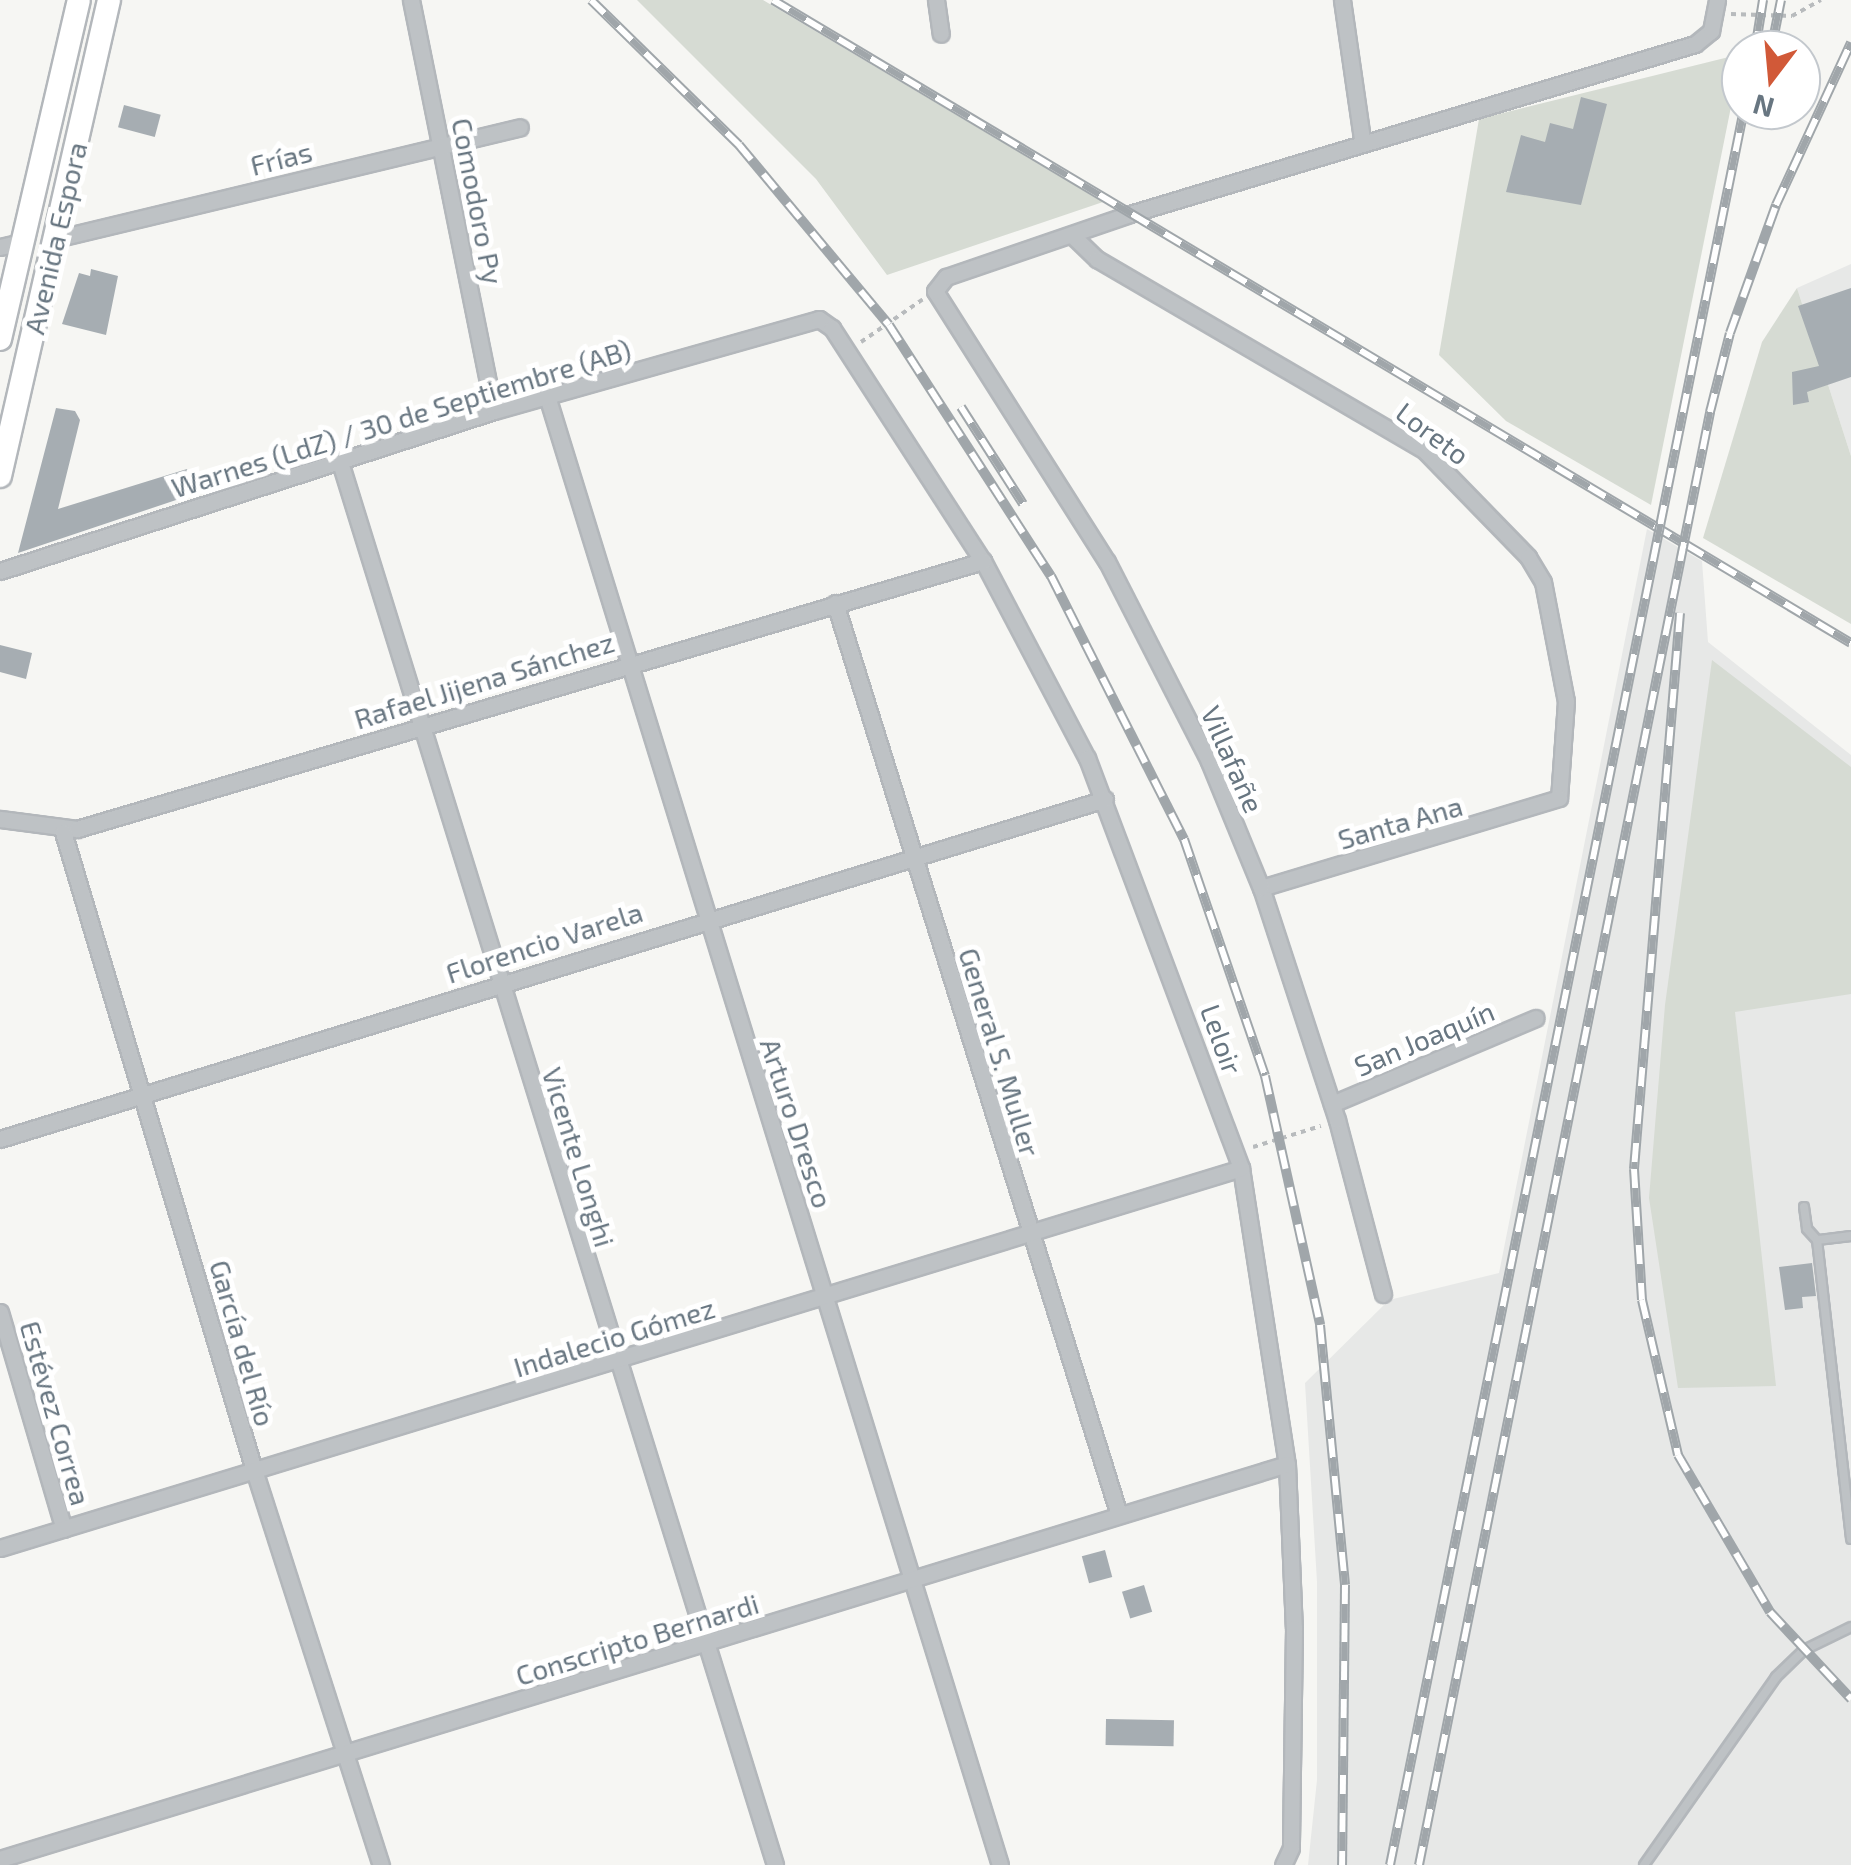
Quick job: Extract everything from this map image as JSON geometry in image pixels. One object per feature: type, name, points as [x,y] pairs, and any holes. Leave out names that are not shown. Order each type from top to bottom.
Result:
[{"type":"main road","name":"Avenida Espora","points":[[0,339],[11,245],[78,0]]},
{"type":"main road","name":"Avenida Espora","points":[[0,476],[109,0]]},
{"type":"street","name":"Comodoro Py","points":[[411,0],[494,411]]},
{"type":"street","points":[[936,0],[941,34]]},
{"type":"street","points":[[1342,0],[1362,140]]},
{"type":"street","points":[[935,291],[946,277],[1362,140],[1695,44],[1711,31],[1716,0]]},
{"type":"street","name":"Frías","points":[[54,238],[520,127]]},
{"type":"street","name":"Loreto","points":[[1072,235],[1097,259],[1425,450],[1528,557],[1543,582],[1566,701],[1565,777],[1553,804]]},
{"type":"street","name":"Villafañe","points":[[935,291],[1136,615],[1261,888],[1334,1112],[1383,1294]]},
{"type":"street","name":"Warnes (LdZ) / 30 de Septiembre (AB)","points":[[0,570],[494,411],[819,319]]},
{"type":"street","name":"Leloir","points":[[819,319],[846,350],[983,561],[1105,799],[1241,1168],[1287,1464],[1294,1614],[1286,1864]]},
{"type":"street","name":"Arturo Dresco","points":[[547,396],[624,662],[826,1298],[1000,1865]]},
{"type":"street","name":"Vicente Longhi","points":[[340,462],[776,1865]]},
{"type":"street","name":"Rafael Jijena Sánchez","points":[[0,818],[63,832],[624,662],[983,561]]},
{"type":"street","name":"General S. Muller","points":[[835,603],[1119,1514]]},
{"type":"street","name":"Florencio Varela","points":[[0,1139],[706,917],[1105,799]]},
{"type":"street","name":"Santa Ana","points":[[1261,888],[1553,804]]},
{"type":"street","name":"García del Río","points":[[63,832],[255,1473],[381,1865]]},
{"type":"street","name":"San Joaquín","points":[[1334,1112],[1536,1018]]},
{"type":"street","name":"Indalecio Gómez","points":[[0,1548],[826,1298],[1029,1229],[1241,1168]]},
{"type":"street","name":"Estévez Correa","points":[[0,1312],[64,1528]]},
{"type":"street","name":"Conscripto Bernardi","points":[[0,1859],[1287,1464]]},
{"type":"lane","points":[[1804,1207],[1806,1228],[1817,1240],[1851,1539]]},
{"type":"lane","points":[[1817,1240],[1851,1236]]},
{"type":"lane","points":[[1644,1865],[1784,1668],[1851,1627]]},
{"type":"path","points":[[1711,31],[1740,11],[1792,16],[1820,0]]},
{"type":"path","points":[[846,350],[935,291]]},
{"type":"path","points":[[1241,1168],[1254,1147],[1334,1112]]},
{"type":"shaded area","points":[[637,0],[763,0],[1103,202],[887,275],[816,179]]},
{"type":"shaded area","points":[[1721,59],[1721,130],[1726,130],[1651,505],[1506,421],[1439,355],[1479,119]]},
{"type":"shaded area","points":[[1851,264],[1851,456],[1797,288]]},
{"type":"shaded area","points":[[1797,288],[1851,456],[1851,624],[1703,538],[1762,342]]},
{"type":"shaded area","points":[[1647,529],[1702,561],[1708,642],[1851,755],[1851,1865],[1308,1865],[1317,1780],[1317,1582],[1305,1383],[1389,1300],[1499,1273]]},
{"type":"shaded area","points":[[1712,660],[1851,767],[1851,994],[1735,1012],[1776,1386],[1678,1388],[1649,1198],[1665,1005]]},
{"type":"building","points":[[1581,97],[1607,104],[1581,205],[1506,192],[1521,135],[1545,142],[1550,123],[1573,129]]},
{"type":"building","points":[[124,105],[161,115],[155,137],[118,127]]},
{"type":"building","points":[[91,269],[118,276],[106,335],[62,324],[79,273],[90,276]]},
{"type":"building","points":[[1851,288],[1851,377],[1807,392],[1809,402],[1793,405],[1792,372],[1819,366],[1798,306]]},
{"type":"building","points":[[56,408],[75,411],[80,420],[58,509],[187,469],[197,493],[18,553]]},
{"type":"building","points":[[0,645],[32,653],[26,679],[0,672]]},
{"type":"building","points":[[1812,1263],[1816,1296],[1802,1297],[1803,1308],[1785,1310],[1779,1267]]},
{"type":"building","points":[[1105,1550],[1112,1577],[1089,1583],[1082,1556]]},
{"type":"building","points":[[1144,1585],[1152,1612],[1130,1619],[1122,1592]]},
{"type":"building","points":[[1106,1719],[1174,1720],[1174,1746],[1106,1745]]},
{"type":"railway","points":[[591,0],[739,145],[889,325],[1051,576],[1184,839],[1265,1076],[1320,1325],[1345,1585],[1342,1865]]},
{"type":"railway","points":[[773,0],[1851,643]]},
{"type":"railway","points":[[1758,30],[1763,0]]},
{"type":"railway","points":[[1775,30],[1781,0]]},
{"type":"railway","points":[[1419,1865],[1710,412],[1730,333],[1776,205],[1851,43]]},
{"type":"railway","points":[[1390,1865],[1740,130]]},
{"type":"railway","points":[[961,407],[1023,504]]},
{"type":"railway","points":[[1680,613],[1634,1169],[1642,1300],[1678,1455],[1770,1612],[1851,1699]]}]
